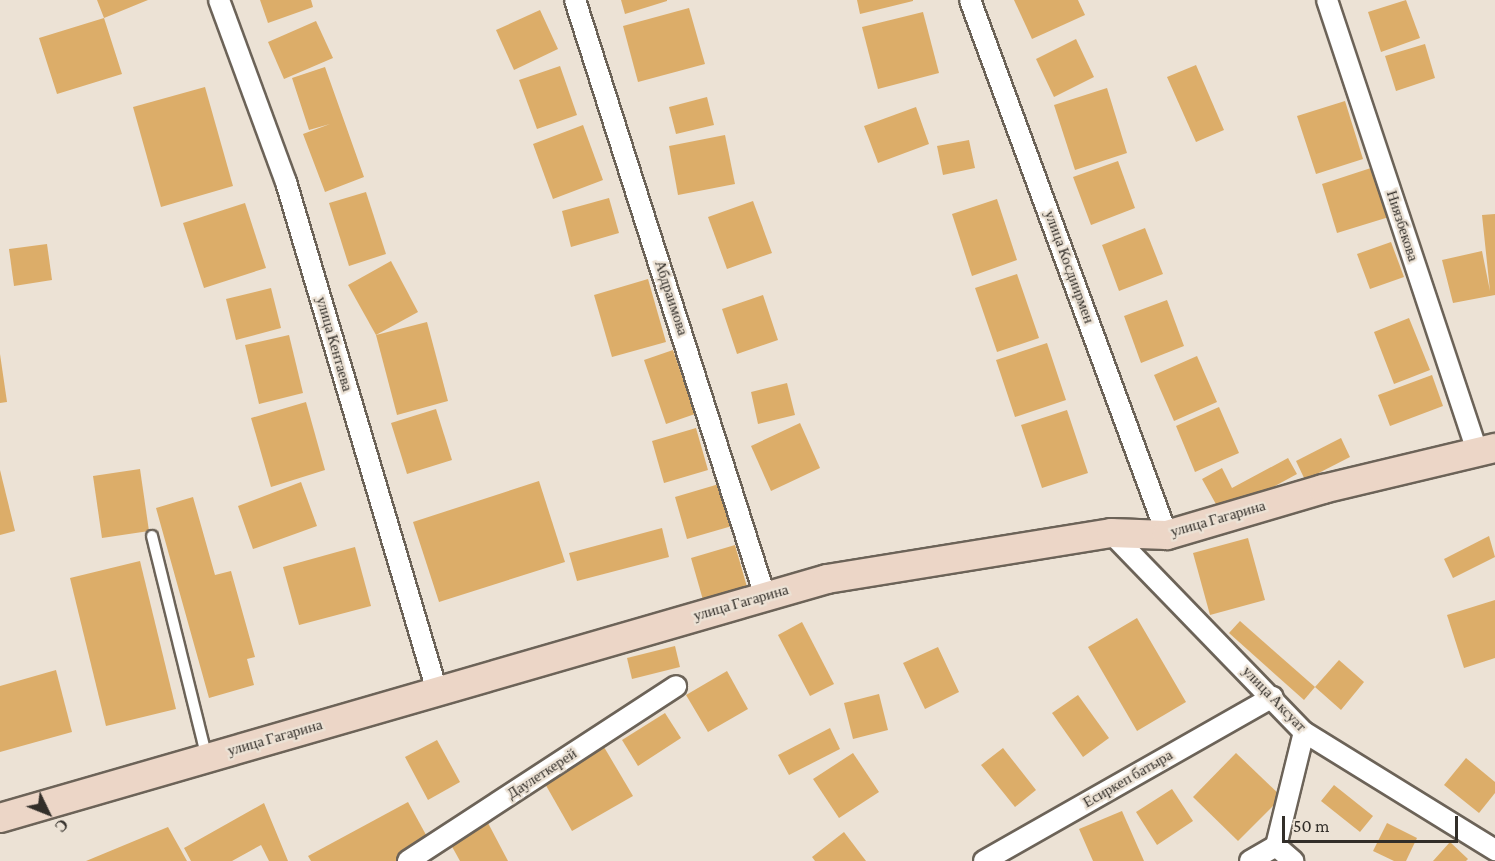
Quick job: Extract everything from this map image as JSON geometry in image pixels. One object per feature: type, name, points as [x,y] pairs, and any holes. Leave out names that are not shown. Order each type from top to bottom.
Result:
[{"type":"main road","name":"улица Гагарина","points":[[0,818],[827,579],[1111,533],[1167,535],[1323,489],[1486,450]]},
{"type":"street","name":"улица Кентаева","points":[[219,0],[286,182],[436,691]]},
{"type":"street","name":"Абдраимова","points":[[574,0],[765,596]]},
{"type":"street","name":"улица Косдиирмен","points":[[970,0],[1167,535]]},
{"type":"street","name":"Ниязбекова","points":[[1327,0],[1486,450]]},
{"type":"street","name":"улица Аксуат","points":[[1111,533],[1273,697],[1304,732],[1495,850]]},
{"type":"street","name":"Даулеткерей","points":[[408,861],[676,686]]},
{"type":"street","name":"Есиркеп батыра","points":[[984,861],[1273,697]]},
{"type":"street","points":[[1250,861],[1276,846],[1304,732]]},
{"type":"street","points":[[1276,846],[1293,861]]},
{"type":"lane","points":[[152,536],[208,758]]},
{"type":"building","points":[[97,0],[148,0],[104,18]]},
{"type":"building","points":[[260,0],[311,0],[313,7],[268,23]]},
{"type":"building","points":[[621,0],[667,0],[667,1],[625,14]]},
{"type":"building","points":[[857,0],[913,0],[913,1],[860,14]]},
{"type":"building","points":[[1014,0],[1078,0],[1085,15],[1032,39]]},
{"type":"building","points":[[1406,0],[1420,38],[1381,52],[1368,12]]},
{"type":"building","points":[[689,8],[705,64],[638,82],[623,26]]},
{"type":"building","points":[[540,10],[558,49],[514,70],[496,30]]},
{"type":"building","points":[[923,12],[939,73],[878,89],[862,27]]},
{"type":"building","points":[[104,18],[122,74],[57,94],[39,38]]},
{"type":"building","points":[[316,21],[333,58],[284,79],[268,42]]},
{"type":"building","points":[[1076,39],[1094,77],[1054,97],[1036,59]]},
{"type":"building","points":[[1425,44],[1435,78],[1396,91],[1385,56]]},
{"type":"building","points":[[1196,65],[1224,130],[1196,142],[1167,77]]},
{"type":"building","points":[[560,66],[577,115],[537,129],[519,80]]},
{"type":"building","points":[[325,67],[364,177],[325,192],[303,134],[330,124],[309,130],[292,78]]},
{"type":"building","points":[[205,87],[233,186],[161,207],[133,107]]},
{"type":"building","points":[[1107,88],[1127,153],[1075,170],[1054,105]]},
{"type":"building","points":[[707,97],[714,125],[676,134],[669,107]]},
{"type":"building","points":[[1345,101],[1363,159],[1316,174],[1297,116]]},
{"type":"building","points":[[916,107],[929,144],[878,163],[864,126]]},
{"type":"building","points":[[583,125],[603,180],[553,199],[533,144]]},
{"type":"building","points":[[725,135],[735,184],[678,195],[669,146]]},
{"type":"building","points":[[969,140],[975,168],[943,175],[937,146]]},
{"type":"building","points":[[1118,161],[1135,208],[1091,225],[1073,177]]},
{"type":"building","points":[[1374,167],[1389,217],[1337,233],[1322,184]]},
{"type":"building","points":[[366,192],[386,254],[349,266],[329,203]]},
{"type":"building","points":[[609,198],[619,233],[571,247],[562,211]]},
{"type":"building","points":[[997,199],[1017,260],[972,276],[952,214]]},
{"type":"building","points":[[753,201],[772,253],[727,269],[708,217]]},
{"type":"building","points":[[245,203],[266,268],[204,288],[183,223]]},
{"type":"building","points":[[1495,214],[1495,295],[1453,303],[1442,260],[1482,251],[1490,291],[1482,215]]},
{"type":"building","points":[[1145,228],[1163,274],[1119,291],[1102,245]]},
{"type":"building","points":[[1391,242],[1404,277],[1370,289],[1357,254]]},
{"type":"building","points":[[47,244],[52,280],[14,286],[9,249]]},
{"type":"building","points":[[391,261],[418,312],[376,335],[348,285]]},
{"type":"building","points":[[1017,274],[1039,338],[997,352],[975,288]]},
{"type":"building","points":[[648,279],[666,342],[612,357],[594,295]]},
{"type":"building","points":[[271,288],[281,328],[236,340],[226,299]]},
{"type":"building","points":[[763,295],[778,340],[737,354],[722,309]]},
{"type":"building","points":[[1167,300],[1184,346],[1141,363],[1124,316]]},
{"type":"building","points":[[1409,318],[1430,370],[1394,384],[1374,332]]},
{"type":"building","points":[[427,322],[448,401],[397,415],[376,335]]},
{"type":"building","points":[[289,335],[303,393],[259,404],[245,345]]},
{"type":"building","points":[[1047,343],[1066,400],[1015,417],[996,360]]},
{"type":"building","points":[[673,350],[695,414],[666,424],[644,360]]},
{"type":"building","points":[[0,354],[7,402],[0,403]]},
{"type":"building","points":[[1197,356],[1217,402],[1174,421],[1154,375]]},
{"type":"building","points":[[1432,375],[1443,406],[1390,426],[1378,395]]},
{"type":"building","points":[[787,383],[795,415],[758,424],[751,392]]},
{"type":"building","points":[[306,402],[325,470],[271,487],[251,418]]},
{"type":"building","points":[[1219,407],[1239,453],[1195,472],[1176,426]]},
{"type":"building","points":[[436,409],[452,460],[407,474],[391,423]]},
{"type":"building","points":[[1067,410],[1088,473],[1042,488],[1021,425]]},
{"type":"building","points":[[800,423],[820,468],[771,491],[751,446]]},
{"type":"building","points":[[696,428],[708,470],[664,483],[652,441]]},
{"type":"building","points":[[1341,438],[1350,457],[1305,480],[1296,461]]},
{"type":"building","points":[[1288,458],[1297,474],[1222,515],[1202,479],[1222,468],[1232,488]]},
{"type":"building","points":[[140,469],[149,531],[102,538],[93,476]]},
{"type":"building","points":[[0,470],[15,531],[0,535]]},
{"type":"building","points":[[539,481],[565,562],[439,602],[413,522]]},
{"type":"building","points":[[301,482],[317,526],[253,549],[238,506]]},
{"type":"building","points":[[719,484],[732,526],[687,539],[675,497]]},
{"type":"building","points":[[193,497],[215,575],[231,571],[255,657],[247,659],[254,685],[209,698],[156,508]]},
{"type":"building","points":[[662,528],[669,557],[577,581],[569,553]]},
{"type":"building","points":[[1489,536],[1495,557],[1453,578],[1444,559]]},
{"type":"building","points":[[1248,538],[1265,600],[1210,615],[1193,553]]},
{"type":"building","points":[[735,545],[747,587],[703,600],[691,558]]},
{"type":"building","points":[[355,547],[371,606],[299,625],[283,567]]},
{"type":"building","points":[[140,561],[176,709],[106,726],[70,578]]},
{"type":"building","points":[[1495,600],[1495,658],[1464,668],[1447,615]]},
{"type":"building","points":[[1137,618],[1186,702],[1137,731],[1088,647]]},
{"type":"building","points":[[1240,621],[1315,687],[1304,700],[1229,633]]},
{"type":"building","points":[[802,622],[834,684],[810,696],[778,635]]},
{"type":"building","points":[[675,646],[680,667],[632,679],[627,658]]},
{"type":"building","points":[[938,647],[959,692],[925,709],[903,663]]},
{"type":"building","points":[[1339,660],[1364,682],[1341,710],[1315,687]]},
{"type":"building","points":[[56,670],[72,732],[0,752],[0,686]]},
{"type":"building","points":[[727,671],[748,709],[708,732],[686,695]]},
{"type":"building","points":[[879,694],[888,730],[853,739],[844,703]]},
{"type":"building","points":[[1078,695],[1109,738],[1083,757],[1052,713]]},
{"type":"building","points":[[665,713],[681,738],[638,766],[622,740]]},
{"type":"building","points":[[830,728],[840,749],[789,775],[778,755]]},
{"type":"building","points":[[437,740],[460,782],[428,800],[405,757]]},
{"type":"building","points":[[604,747],[633,796],[572,831],[544,782]]},
{"type":"building","points":[[1003,748],[1036,790],[1015,807],[981,765]]},
{"type":"building","points":[[853,753],[879,792],[839,818],[813,779]]},
{"type":"building","points":[[1236,753],[1282,797],[1238,841],[1193,797]]},
{"type":"building","points":[[1466,758],[1495,782],[1495,793],[1479,813],[1444,785]]},
{"type":"building","points":[[1334,785],[1373,816],[1360,832],[1321,801]]},
{"type":"building","points":[[1172,789],[1193,821],[1157,845],[1136,812]]},
{"type":"building","points":[[408,802],[431,844],[400,861],[311,861],[308,856]]},
{"type":"building","points":[[264,803],[288,861],[269,861],[261,845],[232,861],[191,861],[184,848]]},
{"type":"building","points":[[1122,811],[1144,861],[1093,861],[1079,829]]},
{"type":"building","points":[[488,823],[508,861],[460,861],[450,843]]},
{"type":"building","points":[[1387,823],[1417,838],[1406,861],[1394,861],[1373,851]]},
{"type":"building","points":[[168,827],[187,861],[86,861]]},
{"type":"building","points":[[844,832],[866,861],[815,861],[812,857]]},
{"type":"building","points":[[1450,842],[1468,859],[1466,861],[1433,861]]}]
